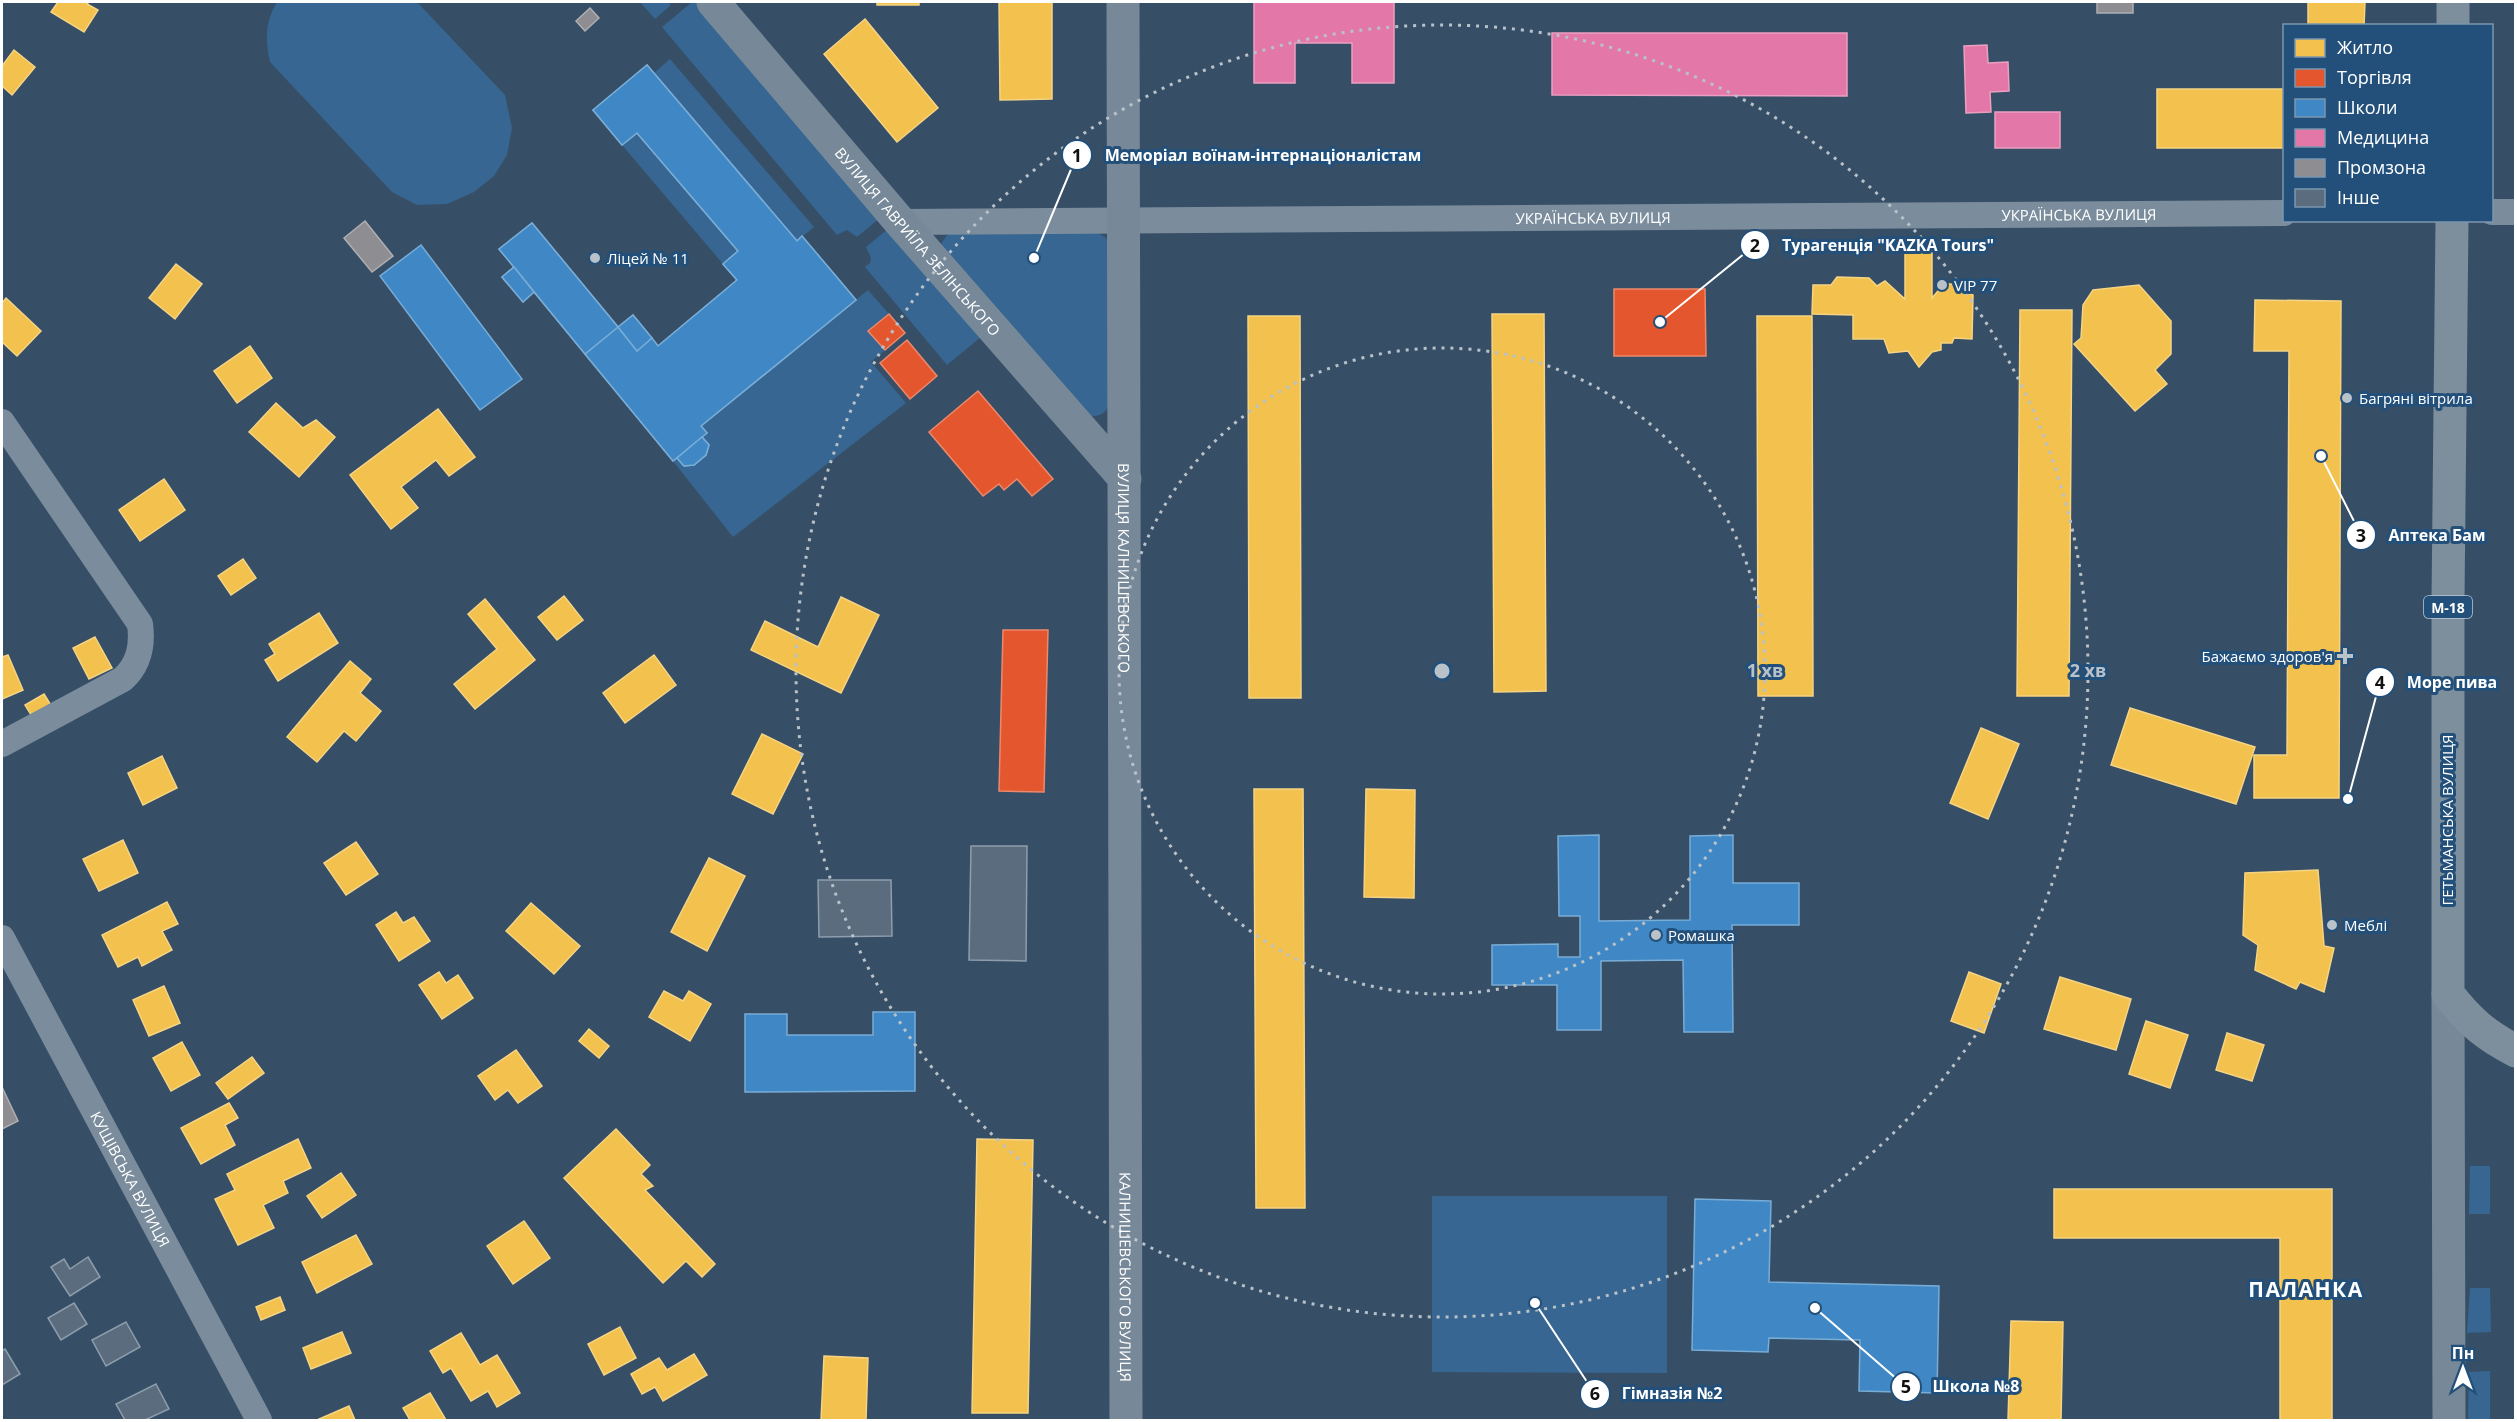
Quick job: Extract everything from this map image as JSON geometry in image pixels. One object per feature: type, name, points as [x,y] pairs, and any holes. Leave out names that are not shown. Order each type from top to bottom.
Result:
[{"type":"highway","points":[[2453,2],[2453,24]]},
{"type":"highway","name":"ГЕТЬМАНСЬКА ВУЛИЦЯ","points":[[2448,994],[2448,600],[2452,222]]},
{"type":"highway","points":[[2448,994],[2470,1021],[2498,1042],[2516,1051]]},
{"type":"street","name":"ВУЛИЦЯ ГАВРИЇЛА ЗЕЛІНСЬКОГО","points":[[713,2],[900,222],[1125,479]]},
{"type":"street","name":"ВУЛИЦЯ КАЛНИШЕВСЬКОГО","points":[[1123,2],[1126,1134]]},
{"type":"street","points":[[2493,212],[2516,212]]},
{"type":"street","name":"УКРАЇНСЬКА ВУЛИЦЯ","points":[[900,222],[2283,213]]},
{"type":"street","points":[[2,422],[140,624],[142,641],[133,670],[123,679],[2,744]]},
{"type":"street","name":"КУЩІВСЬКА ВУЛИЦЯ","points":[[2,938],[259,1420]]},
{"type":"street","name":"ГЕТЬМАНСЬКА ВУЛИЦЯ","points":[[2448,994],[2449,1420]]},
{"type":"street","name":"КАЛНИШЕВСЬКОГО ВУЛИЦЯ","points":[[1126,1134],[1126,1420]]},
{"type":"shaded area","points":[[277,2],[417,2],[505,95],[512,128],[507,155],[494,176],[474,192],[447,204],[417,205],[392,192],[270,62],[267,31]]},
{"type":"shaded area","points":[[640,2],[668,2],[671,5],[655,19]]},
{"type":"shaded area","points":[[692,2],[696,2],[880,218],[857,237],[847,230],[837,235],[662,27]]},
{"type":"shaded area","points":[[670,59],[814,227],[797,241],[654,73]]},
{"type":"shaded area","points":[[637,133],[738,251],[723,264],[622,145]]},
{"type":"shaded area","points":[[889,228],[981,337],[947,365],[865,267],[870,263],[871,258],[866,247]]},
{"type":"shaded area","points":[[1097,232],[1106,238],[1110,248],[1111,401],[1102,413],[1088,416],[941,253],[942,242],[948,234]]},
{"type":"shaded area","points":[[868,290],[889,314],[869,331],[885,350],[871,362],[906,403],[733,537],[673,461],[677,458],[684,466],[700,460],[709,445],[702,437],[707,433],[701,426]]},
{"type":"shaded area","points":[[2470,1166],[2490,1166],[2490,1214],[2469,1214]]},
{"type":"shaded area","points":[[1432,1196],[1667,1196],[1667,1373],[1432,1372]]},
{"type":"shaded area","points":[[2470,1288],[2490,1288],[2491,1332],[2467,1333]]},
{"type":"shaded area","points":[[2490,1371],[2490,1420],[2468,1420],[2469,1372]]},
{"type":"building: Житло","points":[[58,2],[89,2],[87,4],[98,10],[84,32],[51,12]]},
{"type":"building: Житло","points":[[877,2],[919,2],[919,5],[877,5]]},
{"type":"building: Житло","points":[[999,2],[1052,2],[1052,99],[1000,100]]},
{"type":"building: Житло","points":[[2308,2],[2365,2],[2364,24],[2308,24]]},
{"type":"building: Житло","points":[[865,19],[938,108],[897,142],[824,54]]},
{"type":"building: Житло","points":[[14,50],[35,67],[12,95],[2,86],[2,66]]},
{"type":"building: Житло","points":[[2157,89],[2283,89],[2283,148],[2157,148]]},
{"type":"building: Житло","points":[[1921,236],[1932,244],[1932,298],[1944,284],[1960,284],[1962,291],[1973,295],[1972,339],[1954,338],[1952,343],[1941,343],[1941,350],[1932,352],[1919,367],[1908,351],[1889,353],[1884,339],[1853,339],[1853,315],[1812,314],[1813,285],[1831,285],[1837,277],[1869,278],[1877,286],[1885,281],[1905,299],[1905,247]]},
{"type":"building: Житло","points":[[176,264],[202,284],[175,319],[149,298]]},
{"type":"building: Житло","points":[[2139,285],[2171,321],[2171,354],[2155,370],[2167,384],[2135,411],[2074,344],[2081,338],[2083,305],[2093,290]]},
{"type":"building: Житло","points":[[6,298],[41,331],[17,356],[2,342],[2,303]]},
{"type":"building: Житло","points":[[2255,300],[2341,301],[2339,798],[2254,798],[2254,755],[2287,755],[2289,351],[2254,351]]},
{"type":"building: Житло","points":[[2020,310],[2072,310],[2069,696],[2017,696]]},
{"type":"building: Житло","points":[[1492,314],[1544,314],[1546,691],[1494,692]]},
{"type":"building: Житло","points":[[1248,316],[1300,316],[1301,698],[1249,698]]},
{"type":"building: Житло","points":[[1757,316],[1812,316],[1813,696],[1758,696]]},
{"type":"building: Житло","points":[[250,346],[272,378],[237,403],[214,371]]},
{"type":"building: Житло","points":[[276,403],[303,428],[316,420],[335,437],[299,477],[249,432]]},
{"type":"building: Житло","points":[[438,409],[475,457],[449,476],[436,460],[401,487],[418,508],[391,529],[350,475]]},
{"type":"building: Житло","points":[[164,479],[185,510],[140,541],[119,510]]},
{"type":"building: Житло","points":[[243,559],[256,578],[231,595],[218,576]]},
{"type":"building: Житло","points":[[564,596],[583,620],[557,640],[538,617]]},
{"type":"building: Житло","points":[[841,597],[879,615],[841,693],[751,650],[765,621],[818,647]]},
{"type":"building: Житло","points":[[485,599],[535,660],[475,709],[454,684],[497,649],[468,614]]},
{"type":"building: Житло","points":[[319,613],[338,643],[278,681],[265,660],[275,654],[269,644]]},
{"type":"building: Житло","points":[[95,637],[112,668],[89,679],[73,648]]},
{"type":"building: Житло","points":[[8,655],[23,690],[2,699],[2,657]]},
{"type":"building: Житло","points":[[654,655],[676,685],[625,723],[603,693]]},
{"type":"building: Житло","points":[[350,661],[371,679],[360,693],[381,711],[356,741],[344,731],[317,762],[287,737]]},
{"type":"building: Житло","points":[[44,694],[52,707],[33,718],[25,705]]},
{"type":"building: Житло","points":[[2130,708],[2255,747],[2236,804],[2111,765]]},
{"type":"building: Житло","points":[[1981,728],[2019,744],[1988,819],[1950,803]]},
{"type":"building: Житло","points":[[762,734],[803,754],[773,814],[732,794]]},
{"type":"building: Житло","points":[[162,756],[177,788],[143,805],[128,773]]},
{"type":"building: Житло","points":[[1254,789],[1303,789],[1305,1208],[1256,1208]]},
{"type":"building: Житло","points":[[1366,789],[1415,790],[1414,898],[1364,897]]},
{"type":"building: Житло","points":[[123,840],[138,873],[99,891],[83,859]]},
{"type":"building: Житло","points":[[356,842],[378,874],[346,895],[324,863]]},
{"type":"building: Житло","points":[[709,858],[745,876],[707,951],[671,932]]},
{"type":"building: Житло","points":[[2318,870],[2324,946],[2334,948],[2324,992],[2300,982],[2296,989],[2255,970],[2258,945],[2243,935],[2245,873]]},
{"type":"building: Житло","points":[[167,902],[178,924],[162,931],[172,950],[142,966],[138,957],[118,967],[102,935]]},
{"type":"building: Житло","points":[[531,903],[580,946],[554,974],[506,931]]},
{"type":"building: Житло","points":[[396,912],[403,923],[414,917],[430,941],[399,961],[376,925]]},
{"type":"building: Житло","points":[[439,972],[446,983],[458,975],[473,998],[442,1019],[419,985]]},
{"type":"building: Житло","points":[[1969,972],[2001,984],[1984,1033],[1951,1021]]},
{"type":"building: Житло","points":[[2060,977],[2131,999],[2116,1050],[2044,1029]]},
{"type":"building: Житло","points":[[164,986],[180,1023],[149,1036],[133,1000]]},
{"type":"building: Житло","points":[[664,991],[683,1001],[689,991],[711,1004],[690,1041],[649,1017]]},
{"type":"building: Житло","points":[[2146,1021],[2188,1035],[2170,1088],[2129,1074]]},
{"type":"building: Житло","points":[[589,1029],[609,1046],[599,1058],[579,1041]]},
{"type":"building: Житло","points":[[2227,1033],[2264,1045],[2252,1081],[2216,1070]]},
{"type":"building: Житло","points":[[182,1042],[200,1075],[171,1091],[153,1058]]},
{"type":"building: Житло","points":[[516,1050],[542,1086],[518,1103],[508,1090],[495,1100],[478,1076]]},
{"type":"building: Житло","points":[[252,1057],[264,1073],[228,1099],[216,1083]]},
{"type":"building: Житло","points":[[229,1103],[238,1118],[225,1125],[235,1145],[201,1164],[181,1128]]},
{"type":"building: Житло","points":[[616,1129],[650,1165],[641,1174],[653,1186],[645,1190],[715,1264],[702,1277],[686,1261],[663,1283],[564,1178]]},
{"type":"building: Житло","points":[[298,1139],[311,1168],[283,1181],[288,1193],[263,1205],[274,1228],[238,1245],[215,1199],[235,1190],[227,1174]]},
{"type":"building: Житло","points":[[977,1139],[1033,1140],[1028,1413],[972,1413]]},
{"type":"building: Житло","points":[[341,1173],[356,1195],[322,1218],[307,1196]]},
{"type":"building: Житло","points":[[2054,1189],[2332,1189],[2332,1420],[2280,1420],[2280,1238],[2054,1238]]},
{"type":"building: Житло","points":[[524,1221],[550,1258],[513,1284],[487,1246]]},
{"type":"building: Житло","points":[[356,1235],[372,1264],[317,1293],[302,1262]]},
{"type":"building: Житло","points":[[280,1297],[285,1310],[261,1320],[256,1307]]},
{"type":"building: Житло","points":[[2011,1321],[2063,1322],[2061,1420],[2008,1420]]},
{"type":"building: Житло","points":[[620,1327],[636,1358],[604,1375],[588,1344]]},
{"type":"building: Житло","points":[[342,1332],[351,1353],[311,1369],[303,1348]]},
{"type":"building: Житло","points":[[461,1333],[480,1365],[497,1355],[520,1393],[497,1407],[488,1391],[471,1401],[451,1368],[443,1373],[430,1351]]},
{"type":"building: Житло","points":[[694,1354],[707,1375],[663,1401],[655,1387],[642,1394],[631,1374],[659,1358],[667,1370]]},
{"type":"building: Житло","points":[[824,1356],[868,1358],[866,1420],[821,1420]]},
{"type":"building: Житло","points":[[430,1393],[446,1420],[410,1420],[403,1408]]},
{"type":"building: Житло","points":[[349,1406],[355,1420],[317,1420]]},
{"type":"building: Торгівля","points":[[1614,289],[1705,289],[1706,356],[1614,356]]},
{"type":"building: Торгівля","points":[[889,314],[905,333],[885,350],[868,331]]},
{"type":"building: Торгівля","points":[[907,340],[937,376],[910,399],[880,363]]},
{"type":"building: Торгівля","points":[[978,391],[1053,479],[1032,496],[1017,479],[1004,490],[999,484],[983,496],[929,432]]},
{"type":"building: Торгівля","points":[[1003,630],[1048,630],[1044,792],[999,791]]},
{"type":"building: Школи","points":[[647,65],[797,241],[802,236],[856,300],[701,426],[707,433],[702,437],[709,445],[706,455],[694,465],[684,466],[677,458],[673,461],[534,292],[523,302],[502,277],[514,267],[499,249],[532,223],[618,327],[633,315],[658,346],[737,280],[723,264],[738,251],[637,133],[622,145],[593,110]]},
{"type":"building: Школи","points":[[647,65],[797,241],[802,236],[856,300],[701,426],[707,433],[673,461],[585,354],[618,327],[637,351],[652,338],[658,346],[737,280],[723,264],[738,251],[637,133],[622,145],[593,110]]},
{"type":"building: Школи","points":[[532,223],[618,327],[585,354],[499,249]]},
{"type":"building: Школи","points":[[421,245],[522,379],[480,410],[380,276]]},
{"type":"building: Школи","points":[[514,267],[534,292],[523,302],[502,277]]},
{"type":"building: Школи","points":[[633,315],[652,338],[637,351],[618,327]]},
{"type":"building: Школи","points":[[702,437],[709,445],[706,455],[694,465],[684,466],[677,458]]},
{"type":"building: Школи","name":"Ромашка","points":[[1599,835],[1599,921],[1690,920],[1690,836],[1733,835],[1733,883],[1799,883],[1799,925],[1732,925],[1733,1032],[1684,1032],[1683,960],[1601,961],[1601,1030],[1557,1030],[1557,985],[1492,985],[1492,945],[1558,944],[1558,957],[1580,957],[1580,916],[1559,916],[1558,836]]},
{"type":"building: Школи","points":[[873,1012],[915,1012],[915,1091],[745,1092],[745,1014],[787,1014],[787,1035],[873,1035]]},
{"type":"building: Школи","points":[[1695,1199],[1771,1201],[1769,1282],[1939,1286],[1937,1393],[1859,1391],[1860,1340],[1769,1338],[1768,1352],[1692,1350]]},
{"type":"building: Медицина","points":[[1254,2],[1394,2],[1394,83],[1352,83],[1352,43],[1295,43],[1295,83],[1254,83]]},
{"type":"building: Медицина","points":[[1552,33],[1847,33],[1847,96],[1552,95]]},
{"type":"building: Медицина","points":[[1987,45],[1988,63],[2008,62],[2009,91],[1990,92],[1991,112],[1966,113],[1964,46]]},
{"type":"building: Медицина","points":[[1995,112],[2060,112],[2060,148],[1995,148]]},
{"type":"building: Промзона","points":[[2097,2],[2133,2],[2133,13],[2097,13]]},
{"type":"building: Промзона","points":[[590,8],[599,18],[585,31],[576,21]]},
{"type":"building: Промзона","points":[[365,221],[393,256],[372,272],[344,238]]},
{"type":"building: Промзона","points":[[2,1087],[18,1121],[2,1129]]},
{"type":"building: Інше","points":[[971,846],[1027,846],[1026,961],[969,960]]},
{"type":"building: Інше","points":[[818,880],[891,880],[892,936],[819,937]]},
{"type":"building: Інше","points":[[88,1257],[100,1277],[70,1296],[51,1267],[64,1259],[70,1269]]},
{"type":"building: Інше","points":[[74,1303],[87,1324],[61,1340],[48,1318]]},
{"type":"building: Інше","points":[[126,1322],[140,1347],[106,1366],[92,1340]]},
{"type":"building: Інше","points":[[5,1349],[20,1374],[2,1385],[2,1351]]},
{"type":"building: Інше","points":[[156,1384],[169,1409],[145,1420],[125,1420],[116,1404]]},
{"type":"place","name":"Ліцей № 11","points":[[595,258]]},
{"type":"place","name":"Меморіал воїнам-інтернаціоналістам","points":[[1034,258]]},
{"type":"place","name":"VIP 77","points":[[1942,285]]},
{"type":"place","name":"Турагенція \"KAZKA Tours\"","points":[[1660,322]]},
{"type":"place","name":"Багряні вітрила","points":[[2347,398]]},
{"type":"place","name":"Аптека Бам","points":[[2321,456]]},
{"type":"place","name":"Бажаємо здоров'я","points":[[2345,656]]},
{"type":"place","name":"Море пива","points":[[2348,799]]},
{"type":"place","name":"Меблі","points":[[2332,925]]},
{"type":"place","name":"Ромашка","points":[[1656,935]]},
{"type":"place","name":"Гімназія №2","points":[[1535,1303]]},
{"type":"place","name":"Школа №8","points":[[1815,1308]]},
{"type":"district","name":"ПАЛАНКА","points":[[2306,1289]]}]
